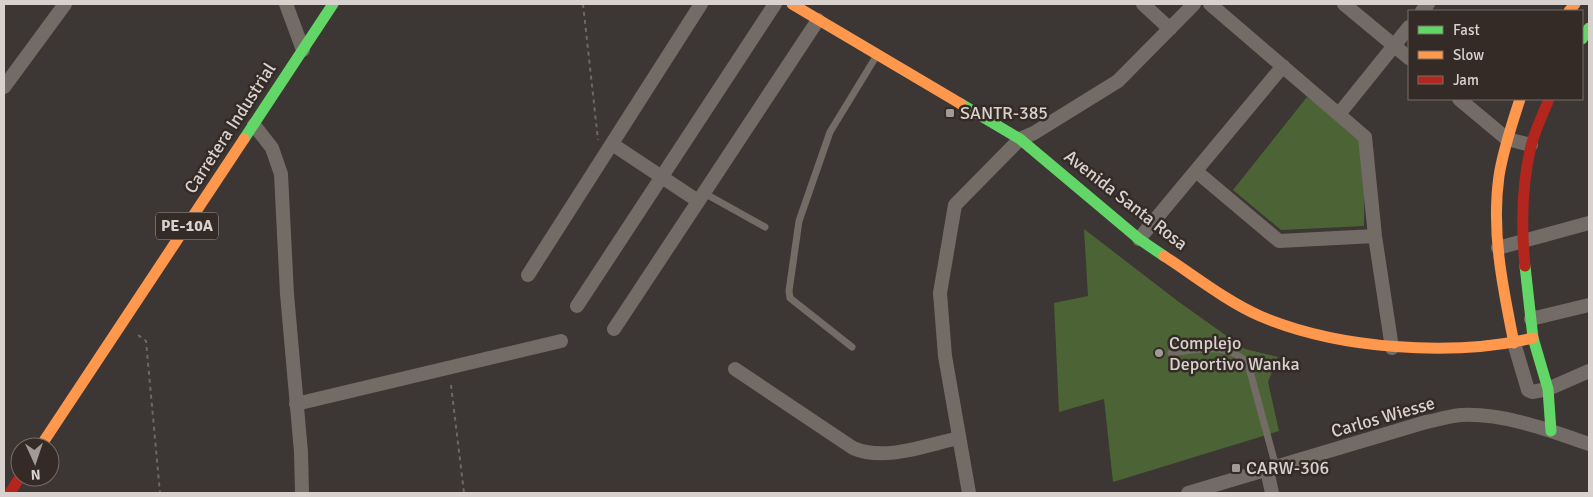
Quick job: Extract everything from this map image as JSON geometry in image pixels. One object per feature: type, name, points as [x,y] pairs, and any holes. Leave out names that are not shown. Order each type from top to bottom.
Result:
[{"type":"main road","name":"Carretera Industrial","points":[[47,437],[333,4]]},
{"type":"main road","name":"Avenida Santa Rosa","points":[[792,4],[1020,138],[1139,239],[1221,294],[1260,316],[1313,333],[1392,348],[1503,345],[1533,338]]},
{"type":"main road","points":[[1514,342],[1503,292],[1498,248],[1498,188],[1507,139],[1520,100]]},
{"type":"main road","points":[[1549,100],[1531,145],[1524,192],[1522,243],[1533,338],[1548,389],[1551,431]]},
{"type":"street","points":[[4,87],[65,4]]},
{"type":"street","points":[[286,4],[303,50]]},
{"type":"street","points":[[528,275],[701,4]]},
{"type":"street","points":[[577,306],[775,4]]},
{"type":"street","points":[[1143,4],[1170,28]]},
{"type":"street","points":[[969,493],[945,356],[940,293],[955,205],[1020,138],[1034,133],[1118,81],[1194,4]]},
{"type":"street","points":[[1210,4],[1366,136],[1374,236],[1392,348]]},
{"type":"street","points":[[1344,4],[1408,57]]},
{"type":"street","points":[[614,328],[818,20]]},
{"type":"street","points":[[1339,114],[1408,28]]},
{"type":"street","points":[[1139,239],[1197,172],[1283,66]]},
{"type":"street","points":[[1460,100],[1507,139],[1531,145]]},
{"type":"street","points":[[254,125],[272,148],[281,174],[287,294],[302,493]]},
{"type":"street","points":[[612,144],[662,177],[701,197]]},
{"type":"street","points":[[1197,172],[1279,240],[1374,236]]},
{"type":"street","points":[[1498,248],[1522,243],[1589,223]]},
{"type":"street","points":[[1531,319],[1589,305]]},
{"type":"street","points":[[296,404],[562,341]]},
{"type":"street","points":[[1514,342],[1528,390],[1537,392],[1548,389],[1589,372]]},
{"type":"street","points":[[735,369],[853,448],[865,453],[887,454],[959,438]]},
{"type":"street","name":"Carlos Wiesse","points":[[1188,493],[1426,422],[1460,415],[1493,416],[1551,431],[1589,444]]},
{"type":"street","points":[[1272,468],[1272,493]]},
{"type":"lane","points":[[852,347],[790,298],[789,291],[799,221],[830,132],[877,55]]},
{"type":"lane","points":[[701,197],[765,227]]},
{"type":"lane","points":[[1171,353],[1202,348],[1224,350],[1242,358],[1248,364],[1272,468]]},
{"type":"path","points":[[583,4],[600,162]]},
{"type":"path","points":[[121,325],[146,341],[160,493]]},
{"type":"path","points":[[451,385],[464,493]]},
{"type":"green space","points":[[1307,97],[1365,137],[1364,226],[1281,230],[1233,190]]},
{"type":"green space","name":"Complejo Deportivo Wanka","points":[[1084,229],[1179,302],[1245,349],[1278,357],[1268,382],[1279,431],[1113,482],[1104,399],[1059,412],[1054,303],[1088,296]]},
{"type":"traffic: fast","points":[[244,139],[333,4]]},
{"type":"traffic: fast","points":[[1583,37],[1589,28]]},
{"type":"traffic: fast","points":[[961,104],[1020,139],[1139,239],[1164,256]]},
{"type":"traffic: fast","points":[[1525,266],[1533,338],[1548,389],[1551,431]]},
{"type":"traffic: slow","points":[[792,4],[961,104]]},
{"type":"traffic: slow","points":[[1570,10],[1575,4]]},
{"type":"traffic: slow","points":[[1514,343],[1499,260],[1496,218],[1499,176],[1508,137],[1520,100]]},
{"type":"traffic: slow","points":[[47,437],[244,139]]},
{"type":"traffic: slow","points":[[1164,256],[1247,310],[1291,327],[1324,336],[1359,342],[1431,348],[1501,344],[1533,338]]},
{"type":"traffic: jam","points":[[1525,266],[1523,220],[1528,160],[1537,128],[1549,100]]},
{"type":"traffic: jam","points":[[10,493],[14,487]]},
{"type":"place","name":"SANTR-385","points":[[950,113]]},
{"type":"place","name":"Complejo Deportivo Wanka","points":[[1159,353]]},
{"type":"place","name":"CARW-306","points":[[1236,468]]}]
